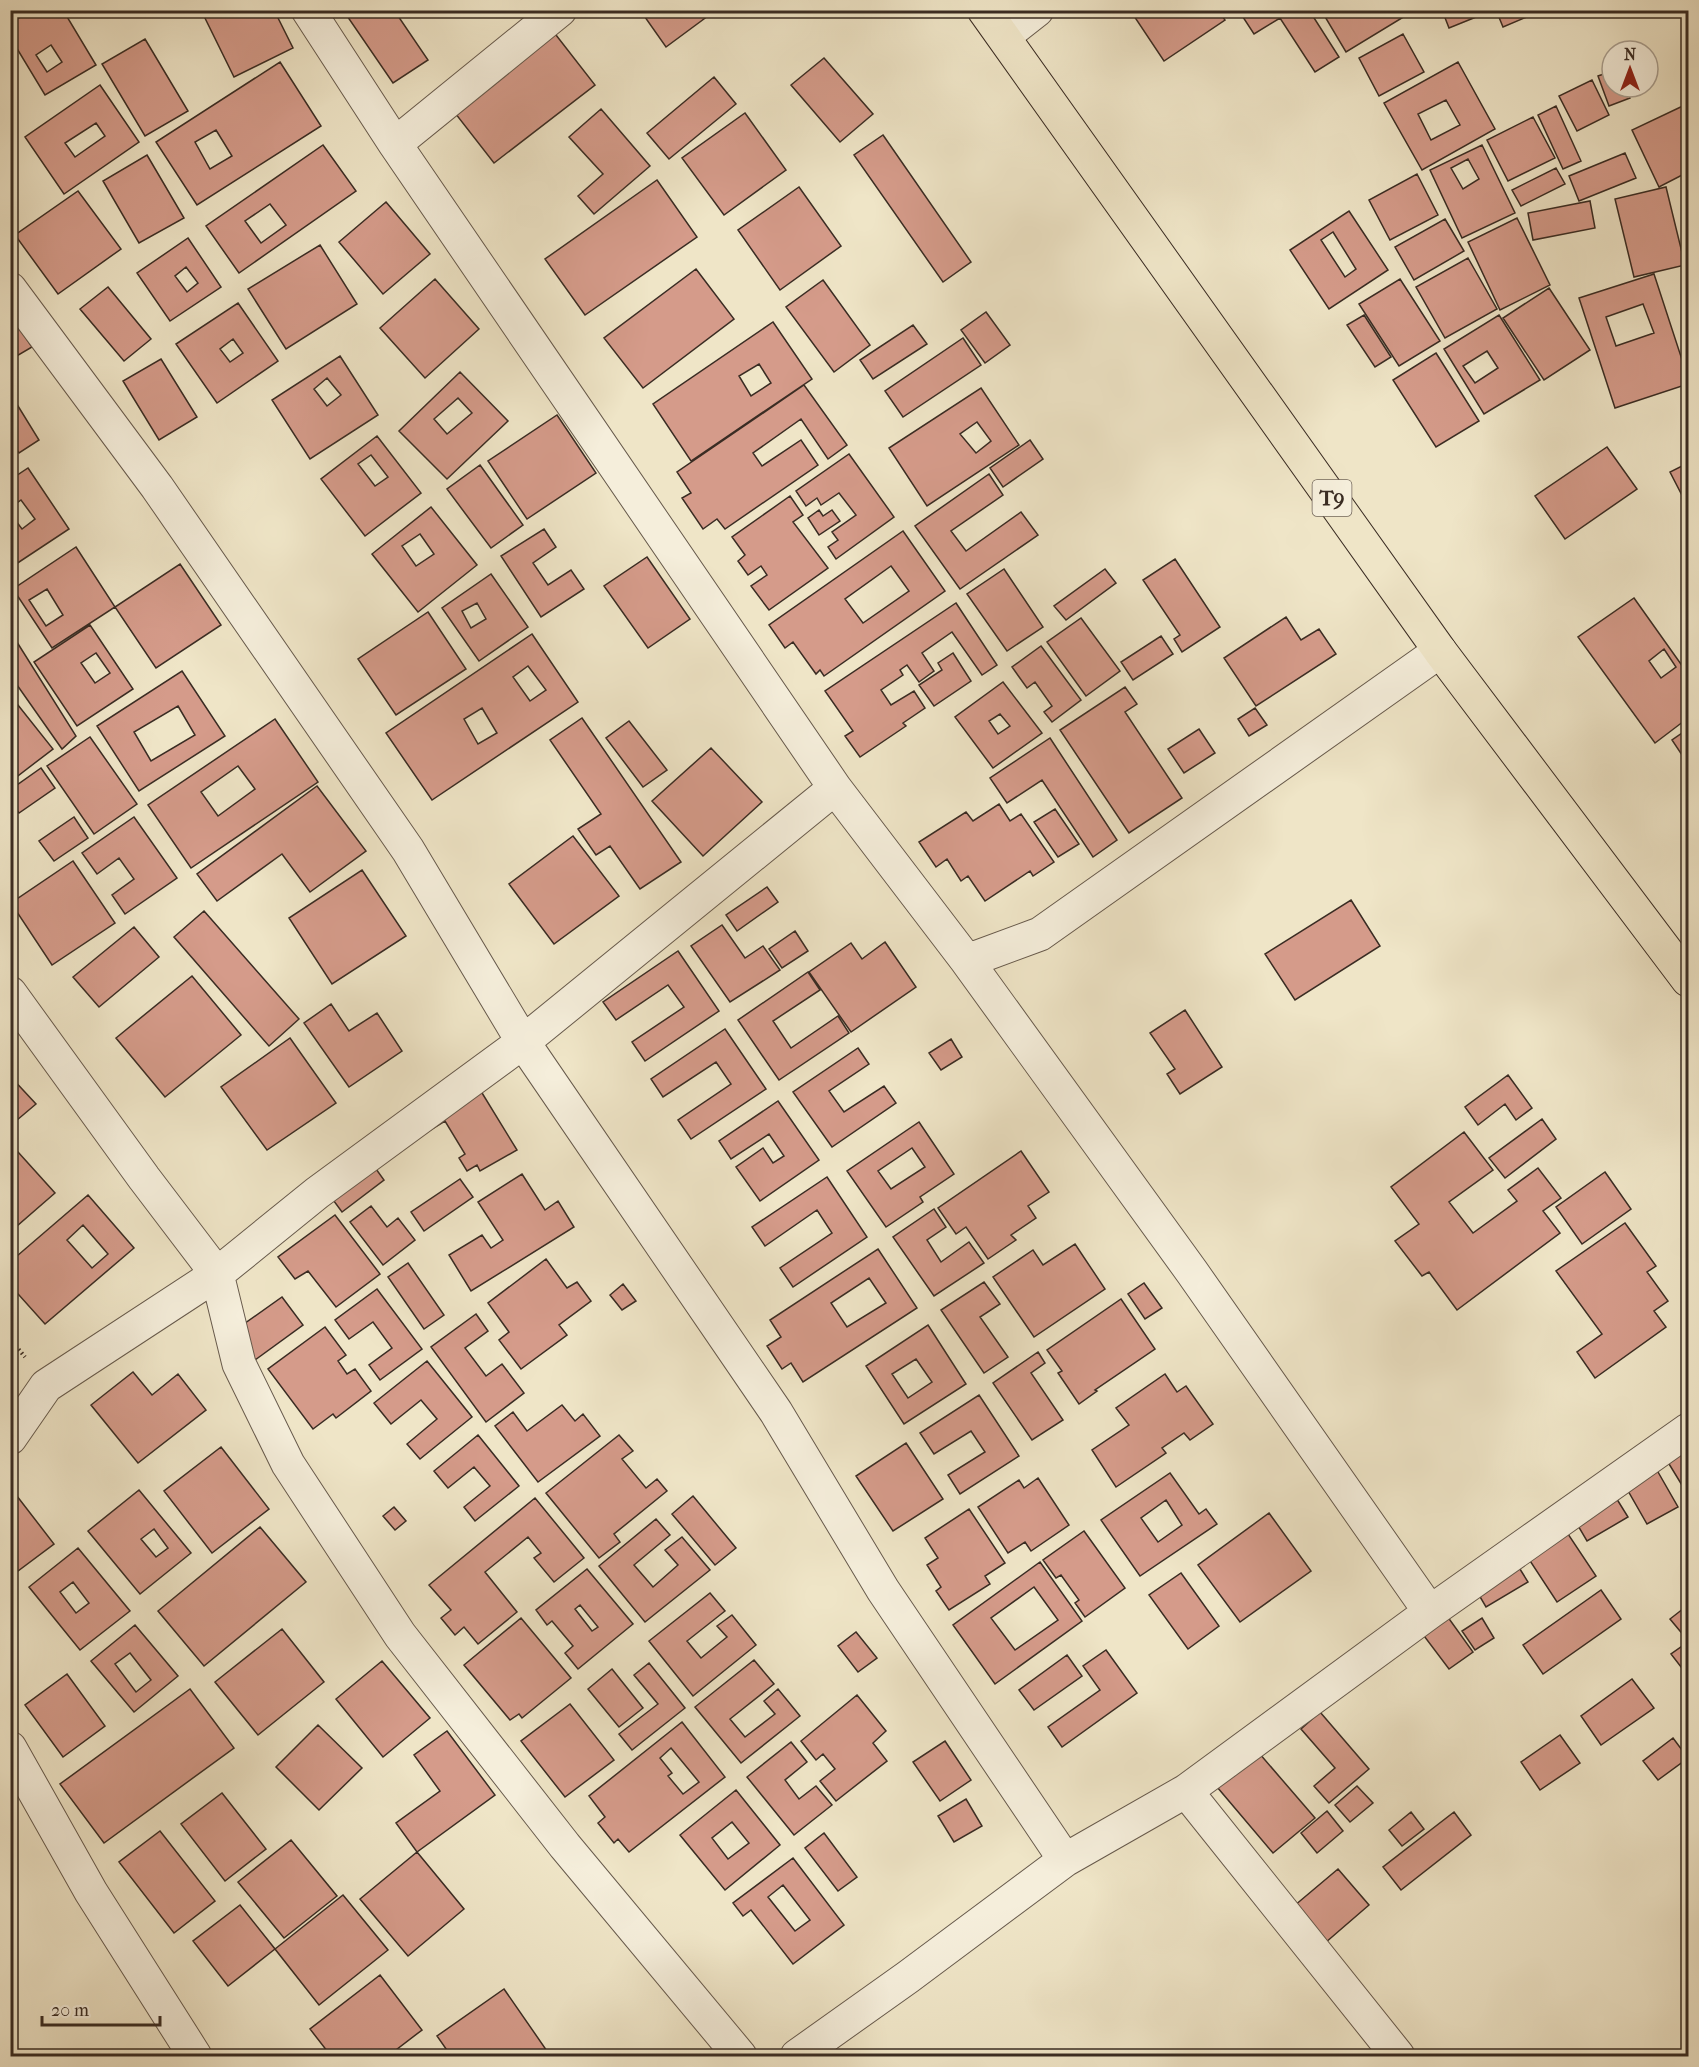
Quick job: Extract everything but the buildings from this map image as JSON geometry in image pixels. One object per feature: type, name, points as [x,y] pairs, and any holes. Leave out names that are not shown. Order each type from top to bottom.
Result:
[{"type":"highway","name":"T9","points":[[984,10],[1440,651],[1689,980]]},
{"type":"street","points":[[308,10],[395,144],[835,788],[968,961],[1192,1272],[1430,1612]]},
{"type":"street","points":[[395,144],[560,10]]},
{"type":"street","points":[[1004,36],[1037,10]]},
{"type":"street","points":[[10,289],[157,487],[408,849],[523,1042],[776,1412],[883,1590],[1065,1860]]},
{"type":"street","points":[[968,961],[1040,934],[1440,651]]},
{"type":"street","points":[[10,1438],[46,1386],[217,1274],[317,1193],[523,1042],[835,788]]},
{"type":"street","points":[[10,993],[144,1178],[217,1274],[240,1364],[288,1464],[388,1617],[565,1846],[740,2056]]},
{"type":"street","points":[[797,2056],[1065,1860],[1186,1791],[1430,1612],[1689,1430]]},
{"type":"street","points":[[10,1748],[92,1892],[195,2056]]},
{"type":"street","points":[[1186,1791],[1398,2056]]}]
